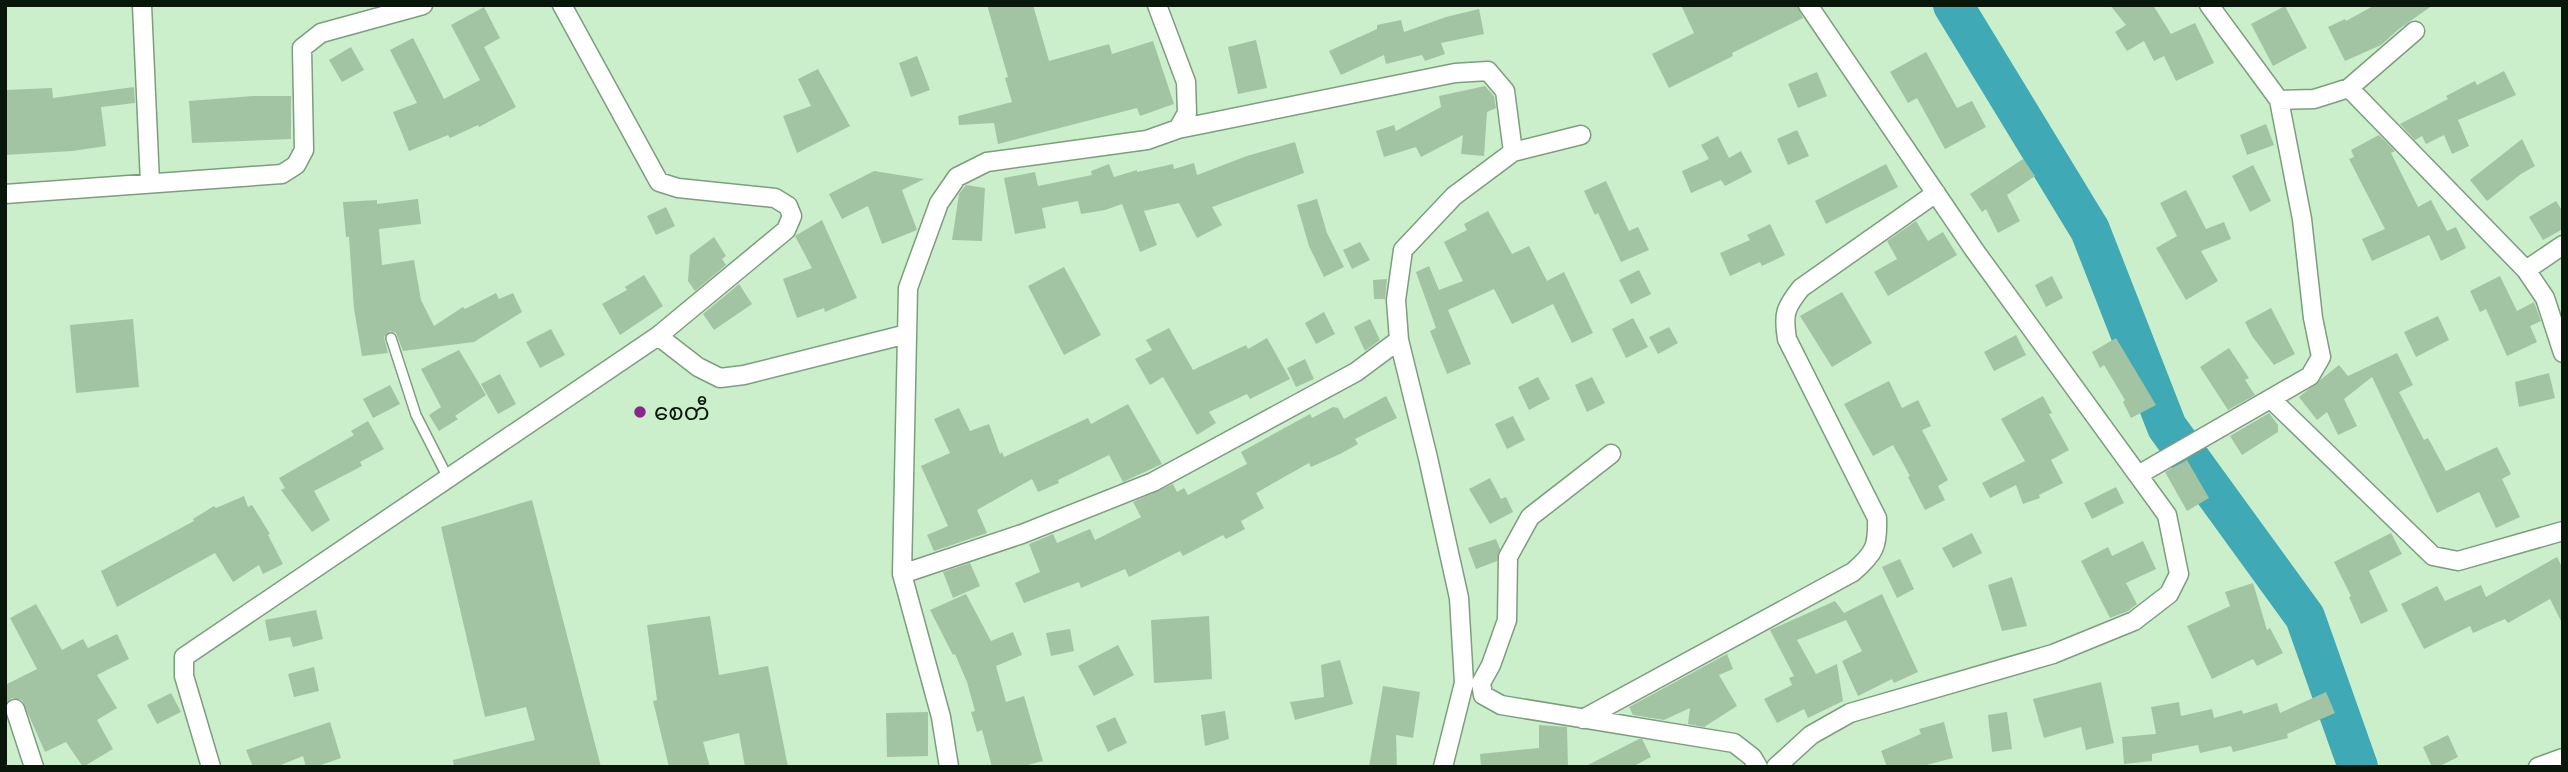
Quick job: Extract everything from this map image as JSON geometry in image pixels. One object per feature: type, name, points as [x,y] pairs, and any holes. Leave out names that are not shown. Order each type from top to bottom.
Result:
[{"type":"street","points":[[142,5],[150,183]]},
{"type":"street","points":[[5,194],[282,174],[296,165],[304,150],[302,48],[310,39],[321,33],[423,5]]},
{"type":"street","points":[[211,767],[184,676],[184,657],[658,336],[786,230],[792,216],[788,206],[775,198],[678,188],[659,182],[562,5]]},
{"type":"street","points":[[1157,5],[1186,82],[1187,113],[1178,129]]},
{"type":"street","points":[[1776,767],[1811,735],[1850,713],[2053,654],[2134,621],[2169,594],[2179,574],[2167,515],[1975,251],[1808,5]]},
{"type":"street","points":[[2138,475],[2310,376],[2321,357],[2313,318],[2302,219],[2279,100],[2209,5]]},
{"type":"street","points":[[2279,100],[2314,99],[2349,88],[2415,31]]},
{"type":"street","points":[[949,767],[941,717],[902,574],[908,288],[939,203],[957,177],[987,162],[1147,140],[1178,129],[1455,73],[1488,71],[1505,91],[1513,152]]},
{"type":"street","points":[[2349,88],[2526,270],[2544,298],[2563,353]]},
{"type":"street","points":[[1443,767],[1464,683],[1459,598],[1429,458],[1399,340],[1396,300],[1403,250],[1454,196],[1513,152],[1581,135]]},
{"type":"street","points":[[1583,719],[1853,572],[1871,556],[1878,539],[1877,517],[1787,339],[1784,321],[1787,306],[1801,288],[1936,193]]},
{"type":"street","points":[[2526,270],[2563,245]]},
{"type":"street","points":[[658,336],[698,367],[720,378],[744,375],[907,334]]},
{"type":"street","points":[[902,574],[1022,534],[1153,482],[1356,372],[1399,340]]},
{"type":"street","points":[[2271,399],[2433,556],[2458,561],[2563,531]]},
{"type":"street","points":[[1611,454],[1530,517],[1508,557],[1507,620],[1491,665],[1481,683],[1483,695],[1500,705],[1734,743],[1752,757],[1758,767]]},
{"type":"street","points":[[15,709],[34,767]]},
{"type":"street","points":[[2538,767],[2560,762]]},
{"type":"lane","points":[[391,338],[416,415],[448,478]]},
{"type":"building","points":[[987,5],[1033,5],[1049,61],[1109,44],[1112,54],[1153,41],[1174,104],[1140,116],[1137,108],[998,144],[994,123],[959,125],[958,116],[1012,102],[1005,78],[1008,77]]},
{"type":"building","points":[[1681,5],[1797,5],[1803,18],[1669,88],[1652,54],[1694,33]]},
{"type":"building","points":[[2110,5],[2153,5],[2171,34],[2195,23],[2214,63],[2176,81],[2164,56],[2154,61],[2144,41],[2127,51],[2115,32],[2126,25]]},
{"type":"building","points":[[2375,5],[2433,5],[2381,45],[2345,61],[2328,27],[2345,19],[2346,21]]},
{"type":"building","points":[[2285,6],[2307,48],[2273,66],[2251,24]]},
{"type":"building","points":[[484,7],[500,38],[484,47],[516,107],[479,127],[478,125],[450,138],[448,135],[409,151],[393,112],[417,103],[390,50],[413,38],[444,99],[480,80],[451,25]]},
{"type":"building","points":[[1479,9],[1484,34],[1441,43],[1445,54],[1425,61],[1422,55],[1386,64],[1384,55],[1341,75],[1329,51],[1377,29],[1377,25],[1401,20],[1404,32]]},
{"type":"building","points":[[1256,40],[1267,88],[1238,94],[1228,47]]},
{"type":"building","points":[[351,47],[364,70],[342,82],[329,60]]},
{"type":"building","points":[[1926,52],[1957,108],[1972,101],[1986,127],[1945,149],[1917,98],[1908,103],[1890,72]]},
{"type":"building","points":[[917,56],[930,90],[911,97],[899,63]]},
{"type":"building","points":[[818,69],[850,126],[797,153],[783,116],[811,106],[798,79]]},
{"type":"building","points":[[2504,71],[2516,95],[2458,120],[2469,146],[2452,154],[2444,135],[2426,144],[2422,136],[2415,140],[2400,124],[2448,99],[2446,96],[2475,81],[2477,85]]},
{"type":"building","points":[[1817,72],[1827,96],[1798,108],[1788,84]]},
{"type":"building","points":[[1485,86],[1494,96],[1496,108],[1487,112],[1484,156],[1461,154],[1463,135],[1421,157],[1416,147],[1384,157],[1376,131],[1394,125],[1396,131],[1441,107],[1439,96]]},
{"type":"building","points":[[134,87],[135,103],[101,107],[106,146],[5,155],[5,90],[52,88],[53,98]]},
{"type":"building","points":[[291,96],[291,139],[192,143],[189,101]]},
{"type":"building","points":[[2266,124],[2274,145],[2247,155],[2240,135]]},
{"type":"building","points":[[1797,130],[1809,156],[1788,165],[1777,139]]},
{"type":"building","points":[[2379,135],[2395,151],[2391,153],[2418,207],[2431,200],[2447,231],[2456,227],[2466,248],[2441,261],[2429,235],[2372,261],[2362,239],[2385,229],[2349,159],[2354,157],[2351,150]]},
{"type":"building","points":[[1718,136],[1729,158],[1741,151],[1752,172],[1725,186],[1721,180],[1691,193],[1682,171],[1709,159],[1701,145]]},
{"type":"building","points":[[2522,139],[2535,166],[2487,201],[2470,180]]},
{"type":"building","points":[[1295,142],[1304,173],[1212,207],[1222,225],[1197,238],[1179,203],[1144,211],[1157,245],[1140,252],[1122,204],[1081,214],[1078,201],[1042,208],[1046,228],[1015,234],[1004,178],[1035,172],[1038,186],[1092,175],[1091,171],[1109,164],[1114,177],[1137,170],[1173,164],[1174,169],[1194,163],[1197,175]]},
{"type":"building","points":[[2023,159],[2035,176],[2007,195],[2020,221],[1998,233],[1986,209],[1982,212],[1970,194]]},
{"type":"building","points":[[1886,164],[1898,187],[1826,224],[1815,201]]},
{"type":"building","points":[[2253,165],[2271,201],[2250,212],[2232,176]]},
{"type":"building","points":[[874,171],[924,179],[902,190],[917,230],[882,244],[868,206],[842,219],[829,194]]},
{"type":"building","points":[[1606,181],[1629,231],[1638,227],[1649,250],[1621,262],[1598,213],[1595,215],[1584,191]]},
{"type":"building","points":[[966,185],[985,188],[982,241],[952,240],[959,194]]},
{"type":"building","points":[[2186,190],[2206,229],[2224,222],[2231,239],[2201,251],[2218,281],[2186,300],[2156,248],[2177,236],[2160,203]]},
{"type":"building","points":[[418,199],[421,224],[379,229],[382,265],[414,260],[421,300],[434,326],[463,307],[465,309],[496,293],[499,299],[513,293],[522,312],[474,342],[403,351],[396,333],[390,331],[384,337],[388,353],[362,356],[354,309],[349,237],[346,237],[343,202],[377,200],[377,204]]},
{"type":"building","points":[[1317,199],[1327,233],[1344,267],[1324,277],[1309,246],[1297,205]]},
{"type":"building","points":[[2556,201],[2563,212],[2563,229],[2543,240],[2529,217]]},
{"type":"building","points":[[666,207],[675,226],[656,235],[647,216]]},
{"type":"building","points":[[1488,211],[1512,254],[1529,246],[1547,281],[1564,272],[1593,333],[1572,343],[1553,304],[1512,324],[1494,289],[1448,310],[1471,364],[1447,374],[1430,331],[1436,328],[1416,272],[1429,266],[1439,290],[1463,281],[1444,242],[1467,230],[1464,224]]},
{"type":"building","points":[[822,220],[857,298],[825,312],[824,308],[797,318],[783,279],[812,268],[795,236]]},
{"type":"building","points":[[1916,221],[1928,241],[1943,232],[1957,255],[1888,296],[1874,272],[1897,259],[1887,241]]},
{"type":"building","points":[[1770,224],[1785,255],[1762,266],[1760,262],[1730,276],[1720,253],[1750,240],[1747,235]]},
{"type":"building","points":[[714,237],[726,256],[722,259],[726,265],[695,291],[688,281],[690,255]]},
{"type":"building","points":[[1360,242],[1370,260],[1352,269],[1343,250]]},
{"type":"building","points":[[1064,267],[1101,335],[1064,355],[1028,286]]},
{"type":"building","points":[[1639,270],[1651,294],[1631,304],[1619,280]]},
{"type":"building","points":[[644,275],[663,306],[620,335],[602,304],[627,290],[625,287]]},
{"type":"building","points":[[2052,276],[2063,298],[2046,307],[2035,285]]},
{"type":"building","points":[[2500,276],[2517,311],[2534,302],[2541,321],[2530,326],[2537,342],[2507,356],[2486,309],[2480,312],[2470,291]]},
{"type":"building","points":[[1387,279],[1385,299],[1374,299],[1373,280]]},
{"type":"building","points":[[739,284],[752,304],[714,330],[703,314]]},
{"type":"building","points":[[1842,292],[1872,343],[1832,367],[1800,316]]},
{"type":"building","points":[[2271,308],[2295,354],[2274,365],[2245,322]]},
{"type":"building","points":[[1324,312],[1335,334],[1316,344],[1305,323]]},
{"type":"building","points":[[2438,316],[2449,340],[2416,357],[2404,332]]},
{"type":"building","points":[[1633,318],[1648,347],[1626,358],[1612,329]]},
{"type":"building","points":[[133,319],[139,387],[76,393],[70,325]]},
{"type":"building","points":[[1370,319],[1380,340],[1365,351],[1354,327]]},
{"type":"building","points":[[1669,327],[1678,343],[1658,354],[1649,337]]},
{"type":"building","points":[[1169,328],[1193,370],[1246,345],[1248,349],[1267,338],[1290,379],[1250,399],[1247,394],[1209,412],[1216,423],[1197,435],[1163,377],[1150,385],[1135,359],[1152,350],[1146,340]]},
{"type":"building","points":[[551,329],[565,355],[540,368],[526,342]]},
{"type":"building","points":[[2016,335],[2026,355],[1994,371],[1984,352]]},
{"type":"building","points":[[2116,338],[2156,405],[2131,418],[2123,402],[2125,400],[2104,365],[2100,368],[2092,352]]},
{"type":"building","points":[[2229,348],[2249,378],[2245,380],[2255,395],[2228,410],[2200,367]]},
{"type":"building","points":[[459,350],[486,395],[455,416],[458,419],[439,431],[429,415],[441,407],[421,369]]},
{"type":"building","points":[[2397,353],[2413,385],[2399,392],[2424,440],[2428,438],[2446,471],[2497,447],[2511,474],[2502,479],[2520,517],[2496,528],[2479,492],[2437,513],[2372,377],[2344,399],[2357,426],[2338,435],[2327,412],[2317,420],[2299,397],[2339,365],[2348,376]]},
{"type":"building","points":[[1305,359],[1314,379],[1296,387],[1287,368]]},
{"type":"building","points":[[2549,373],[2555,398],[2519,407],[2515,382]]},
{"type":"building","points":[[500,374],[516,404],[498,414],[481,384]]},
{"type":"building","points":[[1538,377],[1550,399],[1529,410],[1518,387]]},
{"type":"building","points":[[1592,377],[1605,403],[1587,412],[1575,385]]},
{"type":"building","points":[[1889,381],[1902,408],[1918,400],[1931,426],[1922,430],[1948,480],[1938,486],[1945,500],[1925,510],[1893,445],[1873,456],[1844,404]]},
{"type":"building","points":[[390,385],[400,404],[373,418],[363,399]]},
{"type":"building","points":[[1386,396],[1397,418],[1355,439],[1358,444],[1340,454],[1311,467],[1309,463],[1256,493],[1264,508],[1241,521],[1245,529],[1226,539],[1223,535],[1183,556],[1180,551],[1129,577],[1125,569],[1081,588],[1079,582],[1024,603],[1015,583],[1040,572],[1029,544],[1053,534],[1057,543],[1090,529],[1095,540],[1141,517],[1133,502],[1173,484],[1177,492],[1184,488],[1188,495],[1247,464],[1241,452],[1310,414],[1312,418],[1333,407],[1338,408],[1344,419]]},
{"type":"building","points":[[2043,396],[2052,413],[2049,414],[2069,450],[2051,460],[2063,483],[2039,495],[2040,498],[2023,504],[2016,485],[1990,498],[1982,483],[2025,461],[2001,419]]},
{"type":"building","points":[[1128,404],[1162,464],[1123,482],[1109,455],[1038,492],[1032,479],[977,510],[987,533],[934,551],[927,535],[948,526],[921,466],[950,453],[934,419],[959,408],[970,431],[989,424],[1000,454],[1002,452],[1004,457],[1088,418],[1091,424]]},
{"type":"building","points":[[2269,413],[2278,425],[2278,432],[2242,455],[2230,436]]},
{"type":"building","points":[[1513,416],[1525,440],[1507,449],[1495,424]]},
{"type":"building","points":[[368,421],[384,449],[360,462],[362,466],[314,491],[330,520],[312,532],[281,490],[285,488],[279,478],[354,435],[351,431]]},
{"type":"building","points":[[2187,460],[2209,498],[2187,511],[2165,472]]},
{"type":"building","points":[[1490,478],[1501,499],[1506,497],[1513,512],[1490,524],[1469,489]]},
{"type":"building","points":[[2116,487],[2124,503],[2092,519],[2084,503]]},
{"type":"building","points":[[244,496],[248,507],[252,505],[270,534],[268,535],[283,564],[263,574],[259,565],[233,582],[215,553],[117,607],[101,571],[194,521],[193,519],[214,506],[216,508]]},
{"type":"building","points":[[532,500],[601,767],[454,767],[453,760],[535,740],[526,707],[485,717],[441,527]]},
{"type":"building","points":[[1972,533],[1982,553],[1953,568],[1942,548]]},
{"type":"building","points":[[2391,533],[2402,554],[2369,571],[2388,611],[2361,624],[2334,562]]},
{"type":"building","points":[[1496,539],[1500,549],[1497,561],[1476,569],[1468,548]]},
{"type":"building","points":[[2143,541],[2156,569],[2126,583],[2137,604],[2110,618],[2081,561],[2108,547],[2112,556]]},
{"type":"building","points":[[2557,557],[2563,569],[2563,625],[2550,599],[2508,623],[2505,619],[2473,633],[2470,626],[2424,649],[2401,604],[2437,586],[2445,601],[2481,585],[2486,597]]},
{"type":"building","points":[[1900,559],[1914,589],[1897,598],[1882,567]]},
{"type":"building","points":[[970,563],[980,586],[953,598],[943,572]]},
{"type":"building","points":[[2012,577],[2027,626],[2002,631],[1988,585]]},
{"type":"building","points":[[2253,583],[2267,630],[2270,628],[2283,653],[2257,666],[2253,659],[2212,679],[2187,626],[2230,606],[2225,592]]},
{"type":"building","points":[[966,594],[991,641],[1013,632],[1022,655],[996,666],[1006,702],[1024,696],[1043,761],[1020,767],[992,767],[982,730],[977,732],[971,712],[975,711],[967,682],[955,654],[953,655],[930,610]]},
{"type":"building","points":[[1882,594],[1918,672],[1894,683],[1892,679],[1858,696],[1842,661],[1862,651],[1846,620],[1797,640],[1816,674],[1837,664],[1843,701],[1808,718],[1804,709],[1777,723],[1764,699],[1792,685],[1789,678],[1794,676],[1770,630],[1835,601],[1844,613]]},
{"type":"building","points":[[36,604],[62,650],[83,639],[88,648],[117,634],[129,659],[97,675],[117,708],[97,720],[113,749],[83,767],[66,742],[45,752],[22,700],[12,698],[5,704],[5,685],[37,669],[10,618]]},
{"type":"building","points":[[316,610],[323,639],[293,647],[290,637],[269,641],[265,620]]},
{"type":"building","points":[[710,616],[719,675],[768,666],[788,767],[745,767],[739,733],[703,742],[710,767],[669,767],[653,701],[657,700],[647,625]]},
{"type":"building","points":[[1209,616],[1212,679],[1154,683],[1151,620]]},
{"type":"building","points":[[1070,629],[1074,651],[1051,656],[1046,633]]},
{"type":"building","points":[[1118,645],[1134,675],[1094,696],[1078,666]]},
{"type":"building","points":[[1727,654],[1733,669],[1719,675],[1737,706],[1704,727],[1688,724],[1690,708],[1664,720],[1633,715],[1629,707]]},
{"type":"building","points":[[1340,660],[1353,704],[1295,720],[1290,702],[1324,697],[1321,665]]},
{"type":"building","points":[[314,667],[319,691],[294,697],[288,674]]},
{"type":"building","points":[[2101,682],[2114,743],[2086,750],[2081,727],[2044,738],[2033,699]]},
{"type":"building","points":[[1383,686],[1420,692],[1413,738],[1396,735],[1397,767],[1369,767]]},
{"type":"building","points":[[2326,692],[2335,713],[2287,734],[2288,738],[2233,752],[2231,746],[2200,753],[2198,745],[2152,754],[2152,761],[2124,764],[2122,737],[2156,734],[2151,707],[2179,702],[2181,716],[2212,709],[2214,718],[2242,710],[2243,714],[2277,703],[2280,713]]},
{"type":"building","points":[[171,693],[181,712],[157,724],[147,705]]},
{"type":"building","points":[[1225,711],[1229,739],[1205,746],[1201,715]]},
{"type":"building","points":[[928,712],[928,756],[887,757],[886,713]]},
{"type":"building","points":[[2007,712],[2012,749],[1992,752],[1988,715]]},
{"type":"building","points":[[1115,717],[1127,743],[1108,752],[1096,726]]},
{"type":"building","points":[[330,722],[341,758],[315,767],[306,767],[303,756],[276,767],[253,767],[246,750]]},
{"type":"building","points":[[1944,722],[1953,758],[1919,767],[1887,767],[1881,751],[1921,734],[1919,729]]},
{"type":"building","points":[[1539,725],[1567,727],[1568,767],[1481,767],[1480,754],[1539,748]]},
{"type":"building","points":[[2448,735],[2458,757],[2438,767],[2432,767],[2423,747]]},
{"type":"building","points":[[1642,739],[1651,757],[1632,767],[1584,767]]},
{"type":"waterway","points":[[1953,5],[2090,230],[2167,427],[2305,617],[2358,767]]},
{"type":"place","name":"စေတီ","points":[[640,412]]}]
